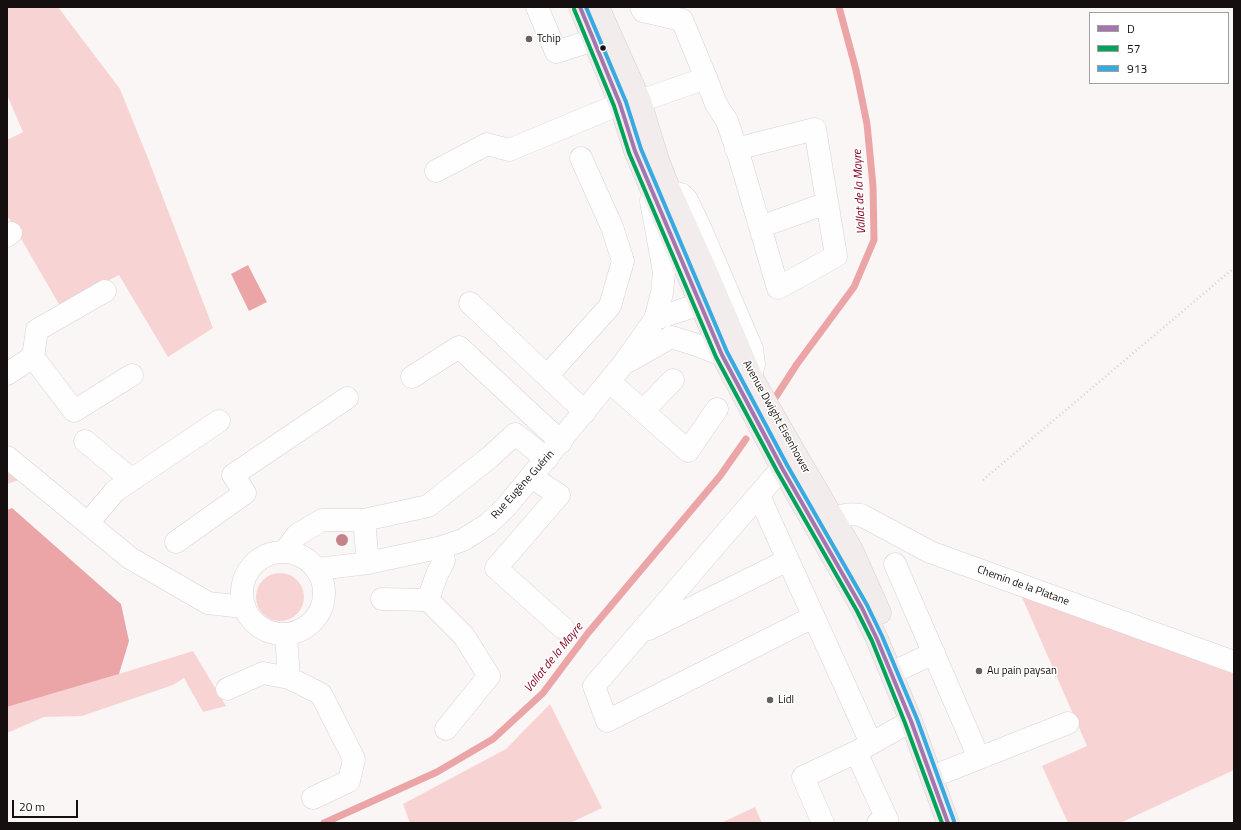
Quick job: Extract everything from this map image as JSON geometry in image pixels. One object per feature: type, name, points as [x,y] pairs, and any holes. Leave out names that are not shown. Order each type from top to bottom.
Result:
[{"type":"main road","name":"Avenue Dwight Eisenhower","points":[[580,7],[594,40],[630,102],[658,160],[709,301],[722,355],[789,461],[826,525],[877,639],[911,721],[948,823]]},
{"type":"main road","name":"Avenue Dwight Eisenhower","points":[[598,7],[630,102],[634,151],[647,180],[709,301],[751,376],[789,461]]},
{"type":"main road","name":"Avenue Dwight Eisenhower","points":[[826,525],[852,550],[944,772],[962,823]]},
{"type":"street","points":[[537,7],[556,52],[594,40]]},
{"type":"street","points":[[641,7],[643,12],[682,20],[716,104],[726,122],[736,149],[778,288],[836,256],[815,129],[736,149]]},
{"type":"street","points":[[436,171],[487,144],[509,150],[630,102],[706,78]]},
{"type":"street","points":[[547,376],[610,306],[624,261],[612,227],[581,158]]},
{"type":"street","name":"Rue Eugène Guérin","points":[[318,569],[368,563],[442,547],[463,540],[488,524],[506,507],[547,459],[624,363],[655,319],[662,293],[664,272],[647,180]]},
{"type":"street","points":[[670,191],[681,194],[687,200],[703,234],[752,349],[754,364],[751,376]]},
{"type":"street","points":[[760,226],[827,203]]},
{"type":"street","points":[[104,291],[37,330],[33,357],[74,411],[132,375]]},
{"type":"street","points":[[655,319],[709,301]]},
{"type":"street","name":"Rue Eugène Guérin","points":[[624,363],[671,337],[694,317],[709,301]]},
{"type":"street","points":[[470,303],[585,412]]},
{"type":"street","points":[[671,337],[698,345],[722,355]]},
{"type":"street","points":[[412,377],[459,347],[560,442]]},
{"type":"street","points":[[7,374],[33,357]]},
{"type":"street","points":[[643,411],[673,380]]},
{"type":"street","points":[[608,383],[619,390],[688,451],[717,409]]},
{"type":"street","points":[[176,542],[245,493],[233,475],[347,398]]},
{"type":"street","points":[[88,523],[116,491],[220,421]]},
{"type":"street","points":[[285,552],[297,534],[322,520],[364,520],[428,506],[490,458],[515,434],[547,459]]},
{"type":"street","points":[[85,441],[132,480]]},
{"type":"street","points":[[7,457],[130,558],[208,603],[244,607]]},
{"type":"street","points":[[789,461],[594,686],[606,721],[813,617]]},
{"type":"street","points":[[531,477],[559,495],[496,568],[563,628]]},
{"type":"street","points":[[759,496],[813,617],[863,748],[888,819],[878,823]]},
{"type":"street","name":"Chemin de la Platane","points":[[826,525],[850,513],[861,515],[930,552],[1234,662]]},
{"type":"street","points":[[364,520],[368,563]]},
{"type":"street","points":[[428,600],[437,574],[444,561],[442,547]]},
{"type":"street","points":[[285,552],[299,554],[312,562],[318,569],[325,589],[322,608],[315,620],[304,629],[286,634],[271,633],[263,629],[252,620],[244,607],[242,593],[244,578],[258,560],[271,553],[285,552]]},
{"type":"street","points":[[639,634],[788,560]]},
{"type":"street","points":[[896,564],[979,758]]},
{"type":"street","points":[[382,599],[428,600],[464,636],[489,676],[446,729]]},
{"type":"street","points":[[286,634],[289,678]]},
{"type":"street","points":[[902,668],[934,653]]},
{"type":"street","points":[[227,689],[263,673],[289,678],[321,694],[354,759],[349,781],[313,798]]},
{"type":"street","points":[[823,823],[802,777],[863,748],[911,721]]},
{"type":"street","points":[[944,772],[1068,723]]},
{"type":"path","points":[[984,480],[1234,268]]},
{"type":"shaded area","points":[[7,7],[58,7],[120,89],[213,328],[168,357],[119,275],[60,306],[9,218],[7,219],[7,140],[23,132],[7,95]]},
{"type":"shaded area","points":[[248,265],[267,302],[249,311],[231,274]]},
{"type":"shaded area","points":[[7,472],[19,480],[7,484]]},
{"type":"shaded area","points":[[12,508],[121,604],[129,641],[119,674],[7,707],[7,510]]},
{"type":"shaded area","points":[[275,573],[285,573],[297,580],[304,592],[304,602],[297,614],[285,621],[275,621],[267,617],[260,610],[256,602],[256,592],[260,584],[267,577]]},
{"type":"shaded area","points":[[1021,595],[1234,671],[1234,770],[1120,823],[1068,823],[1042,766],[1087,746]]},
{"type":"shaded area","points":[[193,651],[226,706],[203,712],[184,678],[173,685],[82,716],[44,717],[7,733],[7,707]]},
{"type":"shaded area","points":[[550,704],[602,808],[570,823],[410,823],[403,804],[506,749]]},
{"type":"shaded area","points":[[755,807],[762,823],[721,823]]},
{"type":"waterway","name":"Vallat de la Mayre","points":[[775,398],[797,364],[854,287],[874,240],[873,186],[867,124],[856,70],[839,7]]},
{"type":"waterway","name":"Vallat de la Mayre","points":[[324,823],[437,772],[493,739],[543,693],[588,633],[720,476],[746,439]]},
{"type":"transit line","name":"D","points":[[580,7],[620,104],[635,151],[722,355],[782,468],[862,608],[877,639],[911,721],[948,823]]},
{"type":"transit line","name":"913","points":[[586,7],[626,102],[641,149],[727,352],[787,465],[867,605],[882,636],[917,719],[954,821]]},
{"type":"transit line","name":"57","points":[[574,9],[614,106],[629,153],[716,357],[777,471],[857,611],[872,641],[905,723],[942,823]]},
{"type":"place","name":"Tchip","points":[[529,39]]},
{"type":"place","name":"Au pain paysan","points":[[979,671]]},
{"type":"place","name":"Lidl","points":[[770,700]]}]
